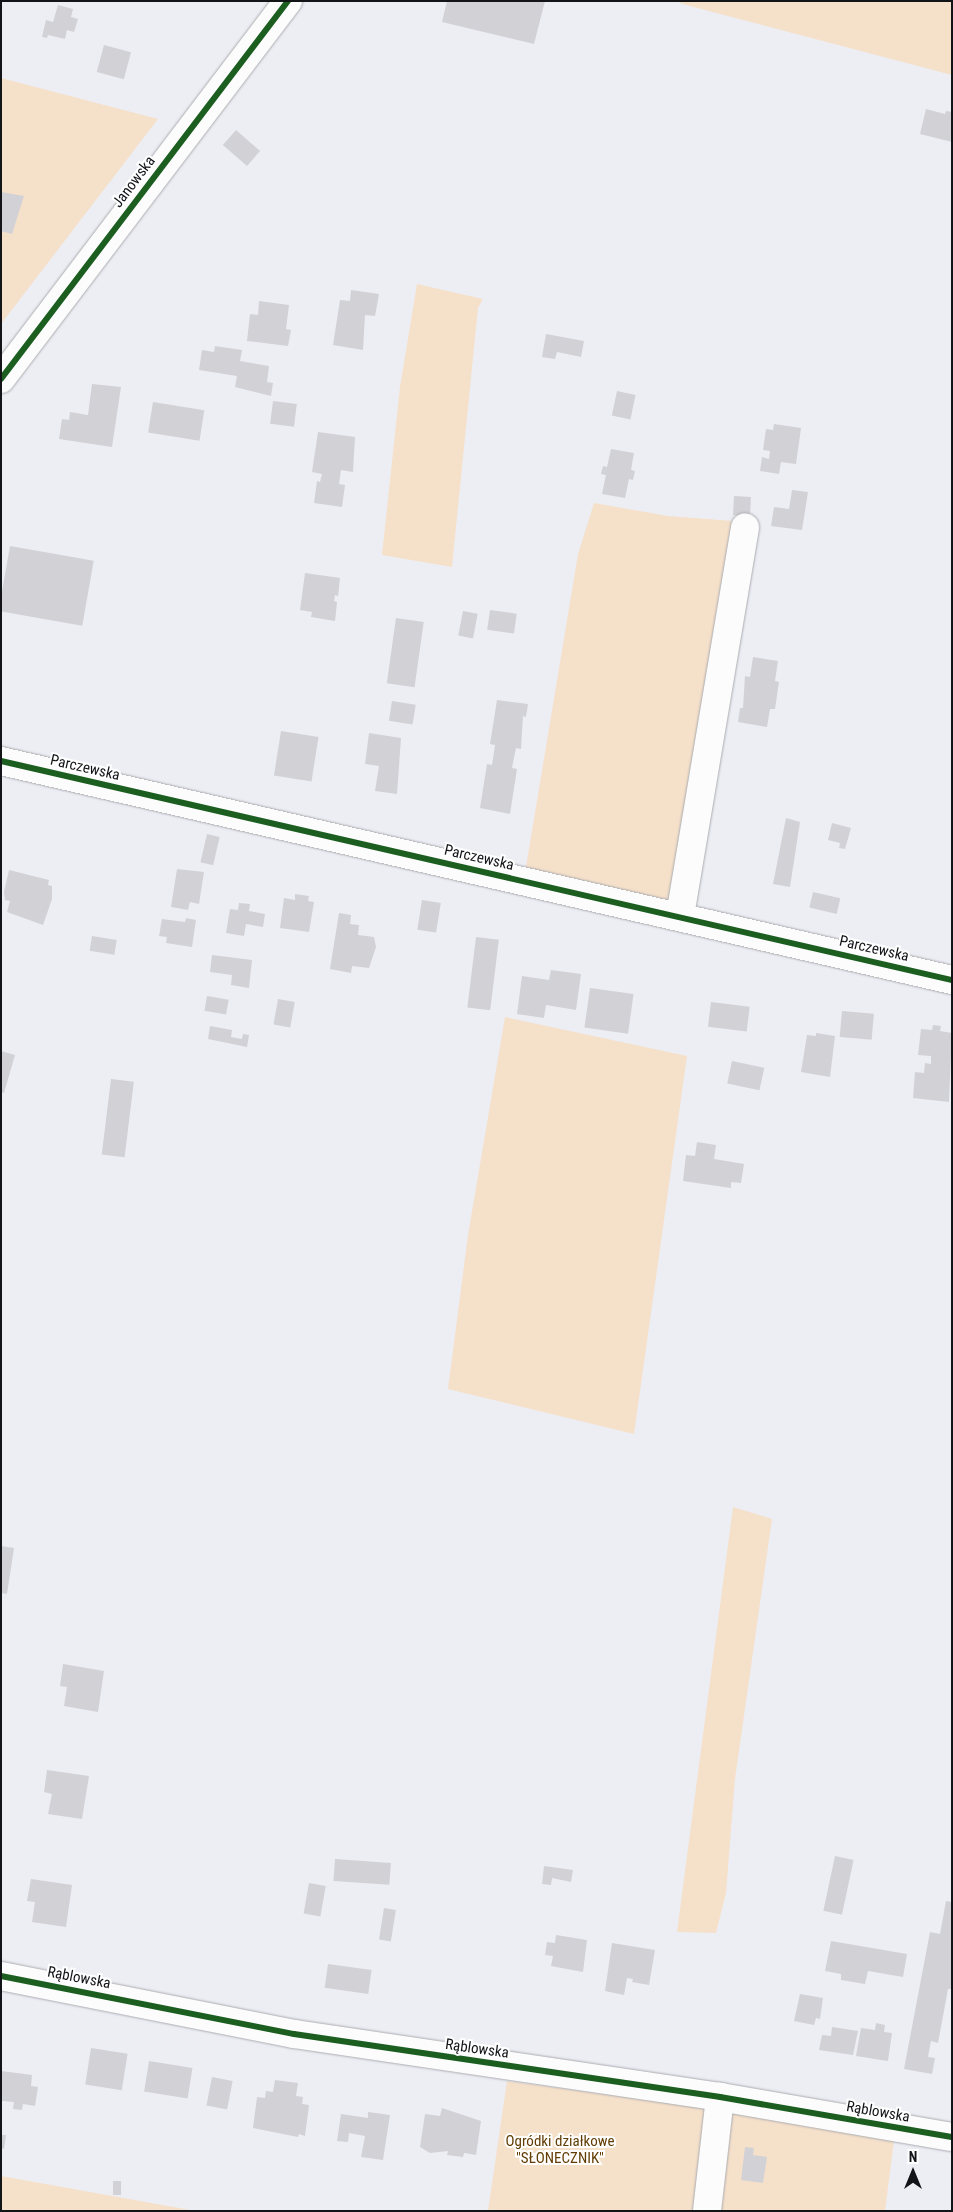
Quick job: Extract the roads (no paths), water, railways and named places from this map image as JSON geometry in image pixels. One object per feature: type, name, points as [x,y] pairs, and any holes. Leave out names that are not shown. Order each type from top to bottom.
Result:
[{"type":"street","name":"Janowska","points":[[1,378],[288,1]]},
{"type":"street","points":[[680,916],[745,527]]},
{"type":"street","name":"Parczewska","points":[[1,761],[952,980]]},
{"type":"street","name":"Rąblowska","points":[[1,1976],[294,2034],[720,2097],[952,2136]]},
{"type":"street","points":[[707,2211],[720,2097]]},
{"type":"park label","name":"Ogródki działkowe \"SŁONECZNIK\"","points":[[560,2150]]}]
